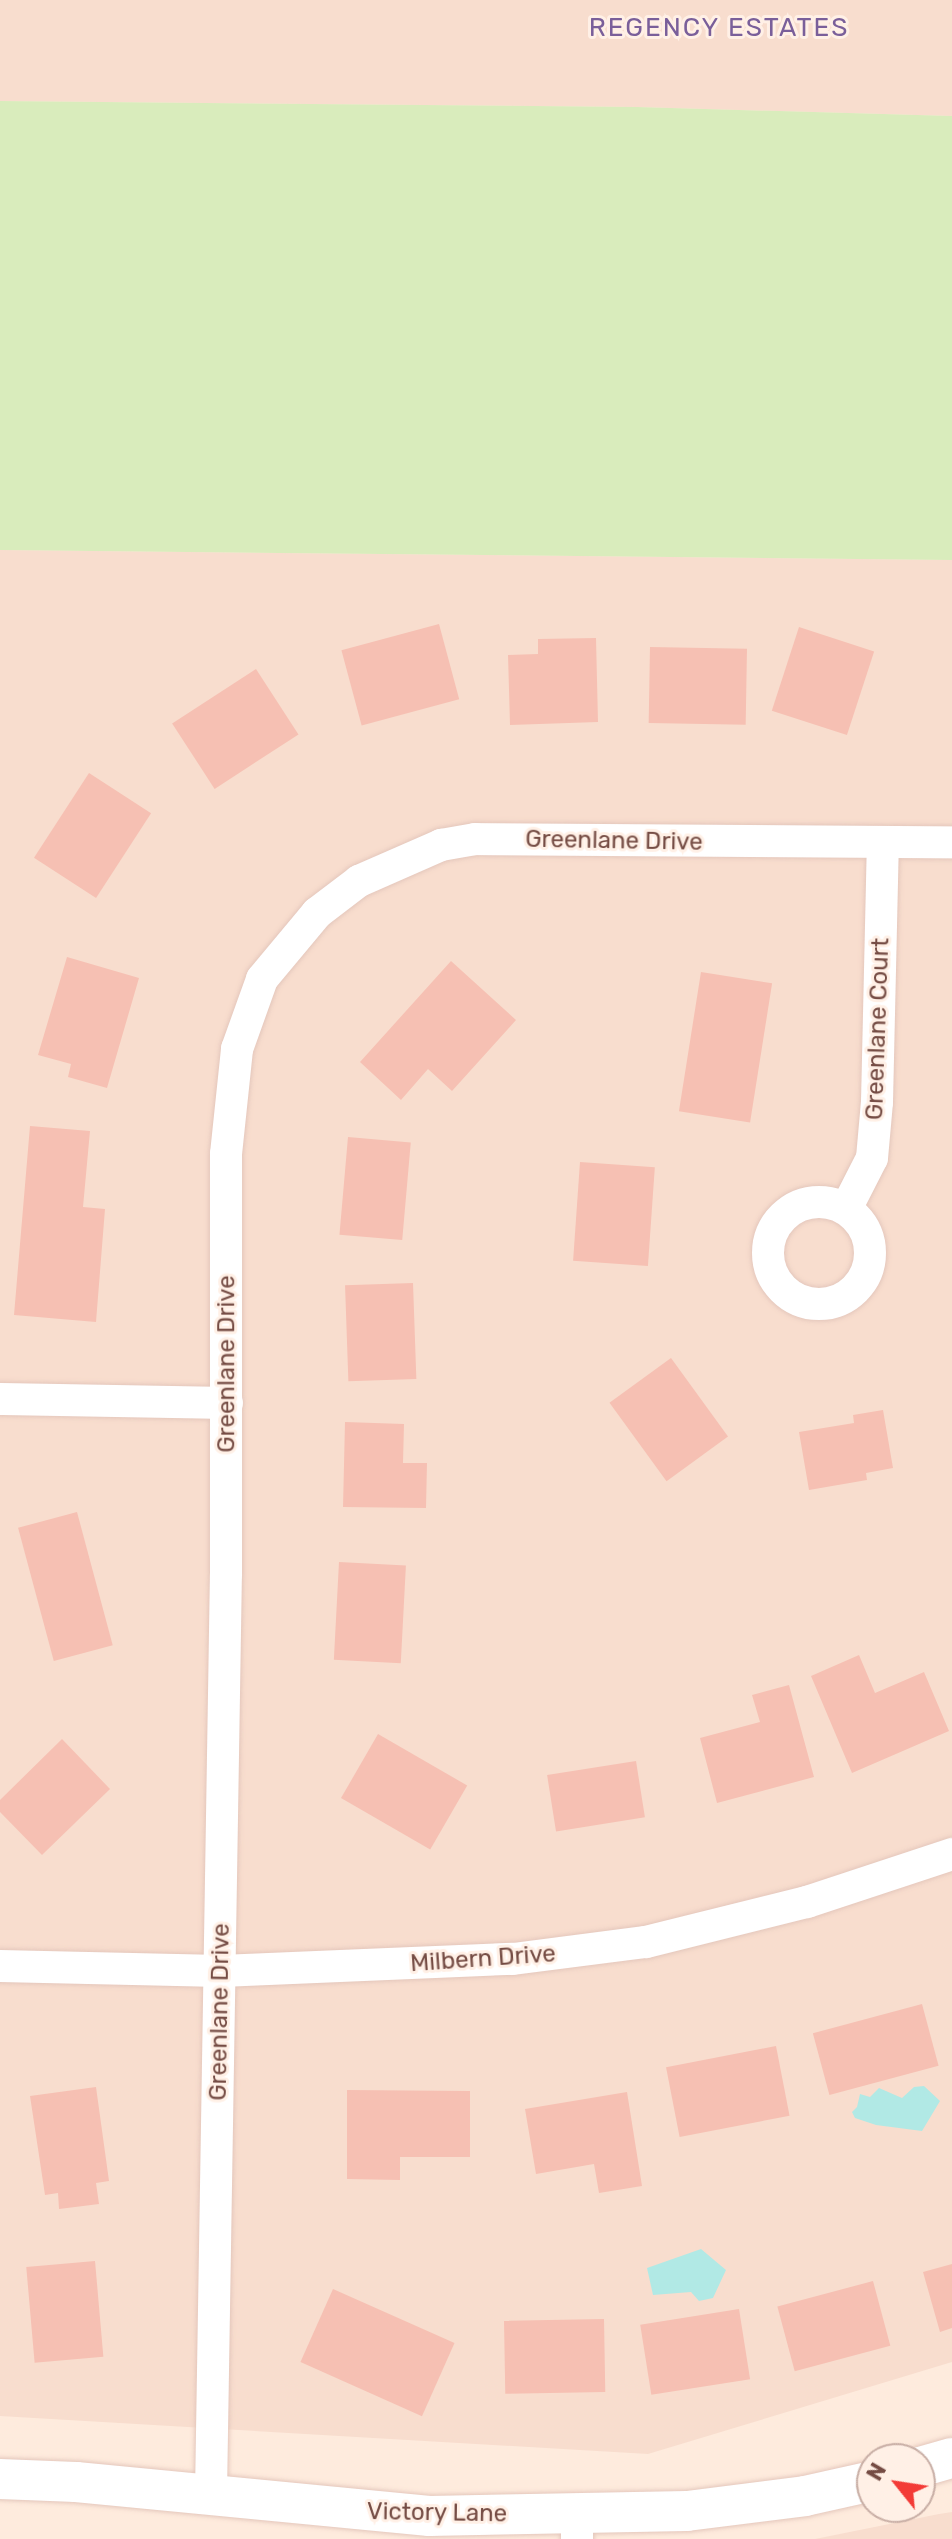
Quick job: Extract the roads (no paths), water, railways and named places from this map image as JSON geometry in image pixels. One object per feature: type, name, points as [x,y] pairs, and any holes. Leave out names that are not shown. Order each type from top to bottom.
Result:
[{"type":"street","name":"Greenlane Drive","points":[[211,2494],[221,1971],[227,1403],[226,1154],[237,1049],[262,979],[317,913],[359,881],[441,845],[475,839],[952,842]]},
{"type":"street","name":"Greenlane Court","points":[[846,1209],[872,1158],[877,1102],[883,843]]},
{"type":"street","points":[[0,1399],[227,1403]]},
{"type":"street","name":"Milbern Drive","points":[[0,1966],[221,1971],[513,1959],[646,1942],[807,1902],[952,1854]]},
{"type":"street","name":"Victory Lane","points":[[0,2479],[211,2494],[391,2514],[577,2527],[805,2496],[856,2485]]},
{"type":"water","points":[[924,2086],[940,2101],[922,2131],[876,2125],[855,2118],[852,2112],[857,2107],[860,2094],[870,2097],[879,2088],[902,2098],[914,2087]]},
{"type":"water","points":[[701,2249],[726,2270],[713,2298],[699,2301],[691,2292],[653,2295],[647,2268]]},
{"type":"district","name":"REGENCY ESTATES","points":[[719,28]]}]
